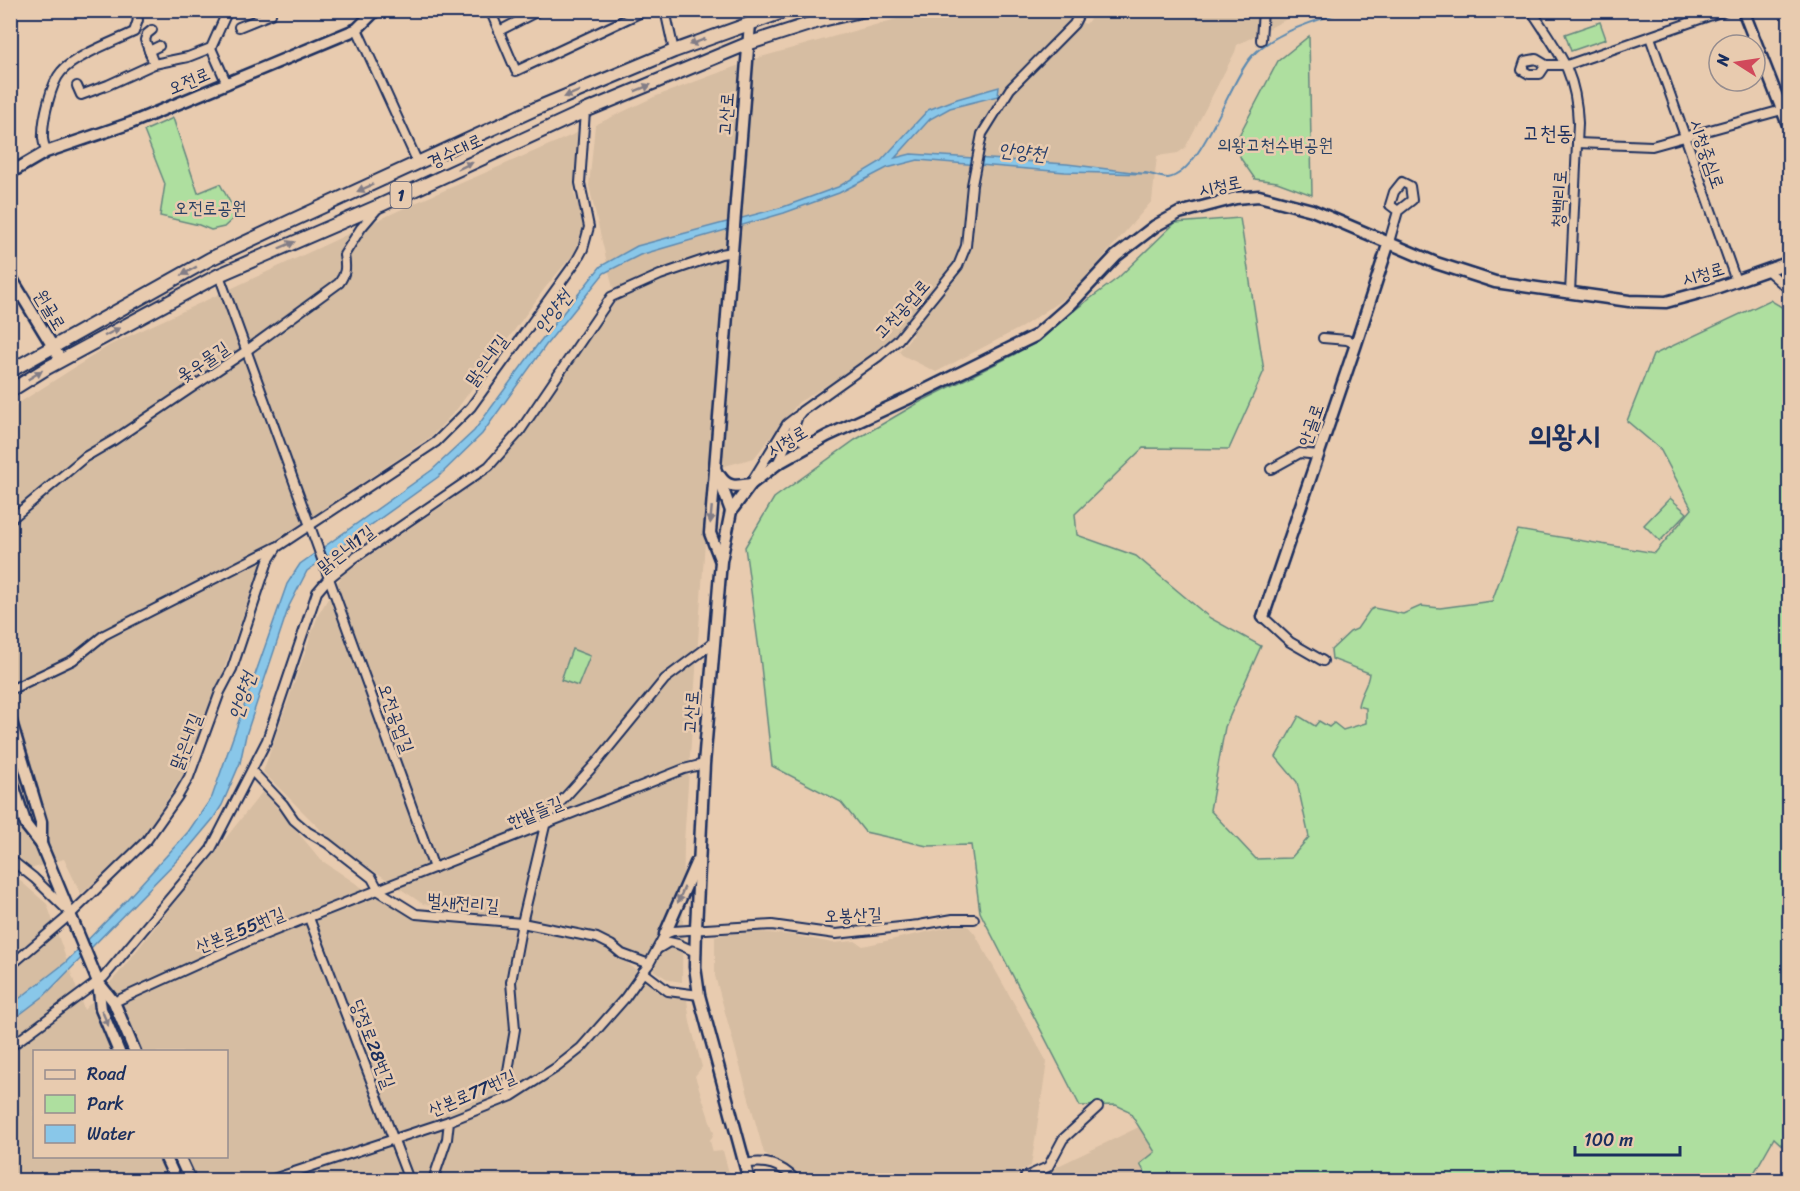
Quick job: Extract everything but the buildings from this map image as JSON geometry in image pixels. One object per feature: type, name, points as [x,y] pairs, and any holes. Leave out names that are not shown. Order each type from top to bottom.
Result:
[{"type":"main road","name":"경수대로","points":[[10,371],[210,259],[535,109],[674,51],[788,10]]},
{"type":"main road","name":"경수대로","points":[[10,391],[61,360],[219,275],[381,205],[585,111],[747,44],[822,20],[865,10]]},
{"type":"street","points":[[46,152],[42,135],[52,90],[60,72],[78,59],[134,32],[138,20],[135,10]]},
{"type":"street","points":[[77,86],[81,95],[108,86],[154,64],[188,57],[211,48],[228,10]]},
{"type":"street","points":[[239,27],[271,14],[270,10]]},
{"type":"street","name":"오전로","points":[[10,173],[46,152],[131,123],[357,29],[376,10]]},
{"type":"street","points":[[490,10],[516,71],[646,10]]},
{"type":"street","points":[[499,31],[540,10]]},
{"type":"street","points":[[665,10],[674,51]]},
{"type":"street","points":[[750,23],[752,16],[761,10]]},
{"type":"street","name":"고천공업로","points":[[751,484],[787,424],[898,340],[958,266],[966,246],[972,185],[978,145],[982,134],[1010,89],[1074,24],[1081,10]]},
{"type":"street","points":[[1261,40],[1263,10]]},
{"type":"street","name":"청백리로","points":[[1531,10],[1567,65],[1577,104],[1570,293]]},
{"type":"street","points":[[1546,65],[1567,65],[1726,10]]},
{"type":"street","points":[[1743,10],[1790,130]]},
{"type":"street","name":"고산로","points":[[749,1180],[699,995],[696,975],[696,928],[698,857],[712,643],[721,561],[730,511],[715,468],[750,23]]},
{"type":"street","points":[[357,29],[418,164]]},
{"type":"street","points":[[152,30],[147,34],[145,40],[154,64]]},
{"type":"street","name":"시청중심로","points":[[1650,37],[1736,282]]},
{"type":"street","points":[[149,51],[159,46]]},
{"type":"street","points":[[211,48],[227,84]]},
{"type":"street","points":[[1577,143],[1652,146],[1782,110]]},
{"type":"street","name":"맑은내길","points":[[10,690],[74,660],[104,635],[277,547],[311,527],[436,442],[471,407],[578,260],[589,227],[580,183],[585,111]]},
{"type":"street","name":"시청로","points":[[730,511],[751,484],[777,464],[816,442],[1035,336],[1069,306],[1116,256],[1155,226],[1179,213],[1236,198],[1259,196],[1312,210],[1436,263],[1495,282],[1629,301],[1666,302],[1736,282],[1790,262]]},
{"type":"street","name":"옻우물길","points":[[10,520],[85,457],[246,351],[339,283],[345,276],[345,255],[349,246],[381,205]]},
{"type":"street","points":[[1389,242],[1398,211]]},
{"type":"street","name":"안골로","points":[[1263,617],[1389,242]]},
{"type":"street","name":"맑은내1길","points":[[10,1047],[97,979],[211,849],[267,741],[317,592],[329,578],[353,559],[489,466],[520,431],[611,297],[660,275],[734,248]]},
{"type":"street","points":[[1768,270],[1790,290]]},
{"type":"street","points":[[219,275],[311,527]]},
{"type":"street","name":"원골로","points":[[10,276],[61,360]]},
{"type":"street","points":[[1323,338],[1347,340],[1356,344]]},
{"type":"street","points":[[777,464],[798,416]]},
{"type":"street","points":[[792,433],[804,442],[816,442]]},
{"type":"street","points":[[1271,469],[1300,453],[1318,455]]},
{"type":"street","points":[[715,468],[724,483],[730,486],[751,484]]},
{"type":"street","points":[[715,468],[710,533],[721,561]]},
{"type":"street","name":"오전공업길","points":[[311,527],[434,868]]},
{"type":"street","name":"맑은내길","points":[[10,966],[72,918],[147,840],[189,777],[220,693],[232,669],[268,561],[277,547]]},
{"type":"street","points":[[1263,617],[1290,642],[1323,661]]},
{"type":"street","points":[[508,1097],[507,1077],[514,1029],[511,982],[544,823],[665,679],[712,643]]},
{"type":"street","points":[[10,718],[41,822],[41,844]]},
{"type":"street","name":"한밭들길","points":[[379,891],[544,823],[684,769],[704,764]]},
{"type":"street","name":"벌새전리길","points":[[252,771],[283,804],[294,820],[372,878],[379,891],[416,914],[522,924],[597,938],[622,954],[649,964]]},
{"type":"street","points":[[10,775],[26,825],[41,844],[97,979],[114,1002],[134,1050]]},
{"type":"street","points":[[665,934],[698,857]]},
{"type":"street","points":[[10,859],[34,878],[72,918]]},
{"type":"street","name":"산본로55번길","points":[[114,1002],[246,942],[379,891]]},
{"type":"street","name":"당정로28번길","points":[[309,918],[409,1180]]},
{"type":"street","name":"오봉산길","points":[[696,928],[772,925],[836,934],[952,919],[974,919]]},
{"type":"street","points":[[665,934],[696,928]]},
{"type":"street","name":"산본로77번길","points":[[270,1180],[449,1121],[508,1097],[557,1067],[581,1048],[626,998],[649,964],[665,934]]},
{"type":"street","points":[[658,949],[669,942],[696,952]]},
{"type":"street","points":[[643,972],[668,991],[699,995]]},
{"type":"street","points":[[97,979],[100,1008],[118,1050]]},
{"type":"street","points":[[1024,1180],[1025,1177],[1048,1167],[1063,1139],[1098,1107]]},
{"type":"street","points":[[433,1180],[447,1139],[449,1121]]},
{"type":"street","points":[[166,1158],[176,1180]]},
{"type":"street","points":[[181,1158],[190,1180]]},
{"type":"street","points":[[745,1164],[768,1162],[796,1180]]},
{"type":"shaded area","points":[[936,11],[1062,11],[1060,15],[1086,24],[1096,11],[1302,11],[1237,45],[1185,148],[1178,153],[1157,156],[1152,201],[1072,293],[1022,327],[936,372],[902,355],[899,351],[913,335],[904,326],[888,345],[799,402],[754,458],[710,470],[684,842],[682,982],[669,980],[597,935],[423,904],[337,846],[263,772],[318,615],[343,574],[465,490],[512,447],[616,301],[589,186],[595,125],[654,97],[761,57],[907,16]]},
{"type":"shaded area","points":[[577,133],[574,193],[586,226],[576,251],[545,288],[457,409],[432,436],[275,541],[260,567],[192,760],[142,840],[81,894],[64,859],[30,869],[11,849],[11,408],[110,345],[415,203]]},
{"type":"shaded area","points":[[263,791],[321,860],[361,887],[415,918],[544,931],[596,942],[620,957],[667,995],[687,1000],[690,1022],[702,1067],[695,1076],[714,1133],[710,1141],[713,1152],[723,1151],[731,1180],[11,1180],[10,872],[47,904],[84,1010],[118,974]]},
{"type":"shaded area","points":[[963,924],[975,934],[1047,1062],[1031,1166],[1019,1172],[1016,1180],[811,1180],[764,1153],[715,976],[715,937],[724,934],[758,932],[792,935],[833,943],[855,941],[863,946]]},
{"type":"shaded area","points":[[1139,1127],[1155,1152],[1141,1164],[1149,1180],[1029,1180]]},
{"type":"green space","points":[[1600,22],[1606,39],[1571,51],[1565,34]]},
{"type":"green space","name":"의왕고천수변공원","points":[[1309,36],[1312,195],[1277,182],[1255,179],[1241,159],[1235,143],[1278,61]]},
{"type":"green space","name":"오전로공원","points":[[173,118],[198,193],[220,184],[237,215],[224,227],[211,230],[160,216],[165,184],[144,131]]},
{"type":"green space","points":[[1240,218],[1264,371],[1229,449],[1143,448],[1075,514],[1077,535],[1136,556],[1210,618],[1261,646],[1225,727],[1210,810],[1256,859],[1291,858],[1309,837],[1297,782],[1276,757],[1299,716],[1315,726],[1319,721],[1329,727],[1334,723],[1343,730],[1366,723],[1366,708],[1358,706],[1369,673],[1332,659],[1331,650],[1350,632],[1357,629],[1370,610],[1374,608],[1403,614],[1421,606],[1440,608],[1492,601],[1518,530],[1655,553],[1692,509],[1660,449],[1627,421],[1653,355],[1770,300],[1790,312],[1789,1152],[1774,1138],[1750,1180],[1149,1180],[1140,1164],[1155,1152],[1129,1111],[1116,1105],[1080,1106],[980,912],[971,845],[927,846],[865,832],[841,802],[772,766],[745,547],[774,498],[855,440],[920,402],[1015,354],[1118,278],[1175,223]]},
{"type":"green space","points":[[1670,498],[1687,513],[1660,541],[1644,525]]},
{"type":"green space","points":[[572,649],[590,656],[578,686],[561,680]]},
{"type":"water","points":[[999,87],[998,96],[950,108],[930,119],[895,158],[911,154],[1067,164],[1148,174],[1065,172],[918,160],[887,168],[839,193],[784,213],[640,255],[604,273],[546,345],[482,434],[438,477],[307,571],[289,606],[246,735],[240,763],[222,805],[213,819],[187,850],[44,996],[11,1021],[11,1005],[65,963],[119,908],[188,832],[212,797],[287,584],[300,564],[432,470],[474,431],[538,344],[601,266],[637,246],[783,207],[838,187],[880,162],[928,110]]},
{"type":"waterway","name":"안양천","points":[[1145,173],[1168,178],[1180,172],[1192,160],[1214,125],[1243,68],[1261,47],[1296,28],[1346,10]]},
{"type":"district","name":"고천동","points":[[1548,133]]},
{"type":"district","name":"의왕시","points":[[1564,436]]}]
